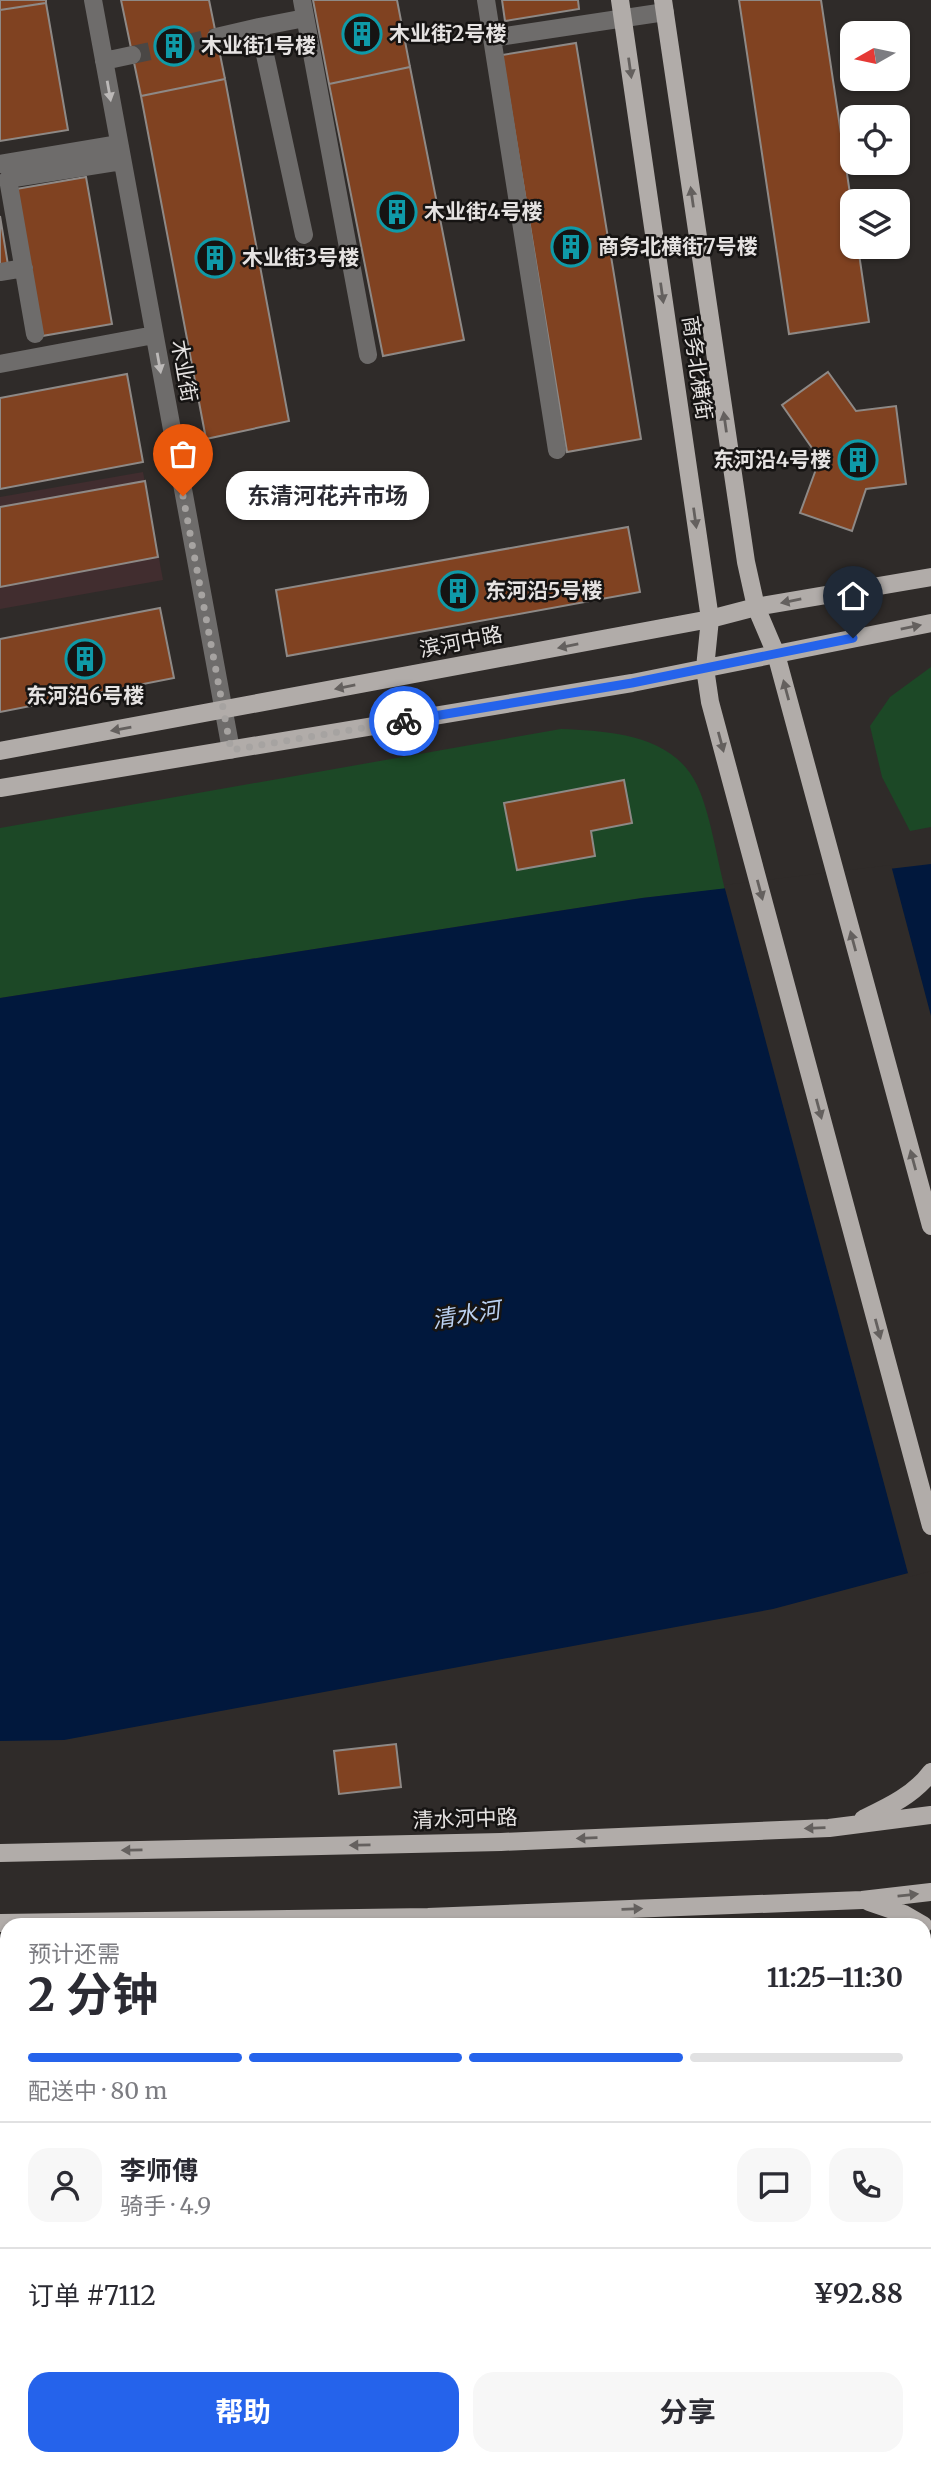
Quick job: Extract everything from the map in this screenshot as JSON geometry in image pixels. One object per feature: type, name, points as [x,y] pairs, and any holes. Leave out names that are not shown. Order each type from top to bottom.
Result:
[{"type":"main road","name":"商务北横街","points":[[620,0],[710,619],[705,668],[710,702],[931,1526]]},
{"type":"main road","name":"商务北横街","points":[[664,6],[746,562],[756,607],[776,654],[931,1226]]},
{"type":"main road","name":"滨河中路","points":[[0,751],[710,619],[756,607],[931,578]]},
{"type":"main road","points":[[0,788],[705,668],[931,623]]},
{"type":"main road","points":[[850,1825],[893,1804],[922,1784],[931,1772]]},
{"type":"main road","name":"清水河中路","points":[[0,1853],[501,1842],[850,1825],[931,1815]]},
{"type":"main road","points":[[396,1918],[862,1900],[931,1892]]},
{"type":"main road","points":[[862,1900],[911,1918]]},
{"type":"street","name":"木业街","points":[[93,0],[231,750]]},
{"type":"street","points":[[486,0],[557,450]]},
{"type":"street","points":[[492,38],[622,18],[664,6]]},
{"type":"street","points":[[216,37],[259,27],[303,9],[368,355]]},
{"type":"street","points":[[259,27],[304,235]]},
{"type":"street","points":[[104,61],[132,55]]},
{"type":"street","points":[[0,164],[120,152]]},
{"type":"street","points":[[35,334],[8,179],[120,152]]},
{"type":"street","points":[[0,272],[24,268]]},
{"type":"street","points":[[0,364],[154,335]]},
{"type":"shaded area","points":[[143,472],[163,580],[0,609],[0,497]]},
{"type":"green space","points":[[931,667],[931,827],[910,831],[882,777],[870,726],[890,697]]},
{"type":"green space","points":[[561,729],[599,731],[638,739],[656,745],[686,768],[697,785],[706,808],[725,889],[642,898],[0,998],[0,828]]},
{"type":"water","name":"清水河","points":[[931,864],[931,1567],[773,1609],[64,1740],[0,1741],[0,998],[642,898]]},
{"type":"pier","points":[[891,865],[931,1016],[931,1571],[909,1577],[724,885]]},
{"type":"building","points":[[0,0],[46,0],[46,3],[0,10]]},
{"type":"building","name":"木业街1号楼","points":[[121,0],[209,0],[225,79],[141,96]]},
{"type":"building","name":"木业街2号楼","points":[[313,0],[397,0],[410,67],[329,84]]},
{"type":"building","points":[[502,0],[578,0],[579,9],[505,21]]},
{"type":"building","points":[[739,0],[821,0],[840,127],[840,175],[847,175],[849,189],[840,189],[840,259],[860,259],[869,322],[789,334]]},
{"type":"building","points":[[46,3],[68,130],[0,141],[0,10]]},
{"type":"building","name":"商务北横街7号楼","points":[[576,43],[641,439],[567,452],[502,55]]},
{"type":"building","name":"木业街4号楼","points":[[410,67],[464,340],[383,356],[329,84]]},
{"type":"building","name":"木业街3号楼","points":[[225,79],[289,421],[206,439],[141,96]]},
{"type":"building","points":[[86,177],[112,324],[42,336],[16,189]]},
{"type":"building","points":[[0,216],[8,265],[0,266]]},
{"type":"building","name":"东河沿4号楼","points":[[828,372],[856,411],[896,406],[906,484],[866,489],[852,531],[800,513],[815,472],[812,448],[782,405]]},
{"type":"building","points":[[127,374],[143,462],[0,489],[0,398]]},
{"type":"building","points":[[145,481],[158,557],[0,587],[0,507]]},
{"type":"building","name":"东河沿5号楼","points":[[628,527],[640,592],[287,656],[276,590]]},
{"type":"building","name":"东河沿6号楼","points":[[160,608],[174,678],[0,712],[0,639]]},
{"type":"building","points":[[624,780],[632,823],[591,831],[595,856],[517,870],[504,803]]},
{"type":"building","points":[[396,1744],[401,1787],[339,1794],[334,1751]]},
{"type":"tunnel","points":[[132,55],[216,37]]},
{"type":"way so far","points":[[183,496],[231,750],[404,721]]},
{"type":"place","name":"木业街2号楼","points":[[362,34]]},
{"type":"place","name":"木业街1号楼","points":[[174,46]]},
{"type":"place","name":"木业街4号楼","points":[[397,212]]},
{"type":"place","name":"商务北横街7号楼","points":[[571,247]]},
{"type":"place","name":"木业街3号楼","points":[[215,258]]},
{"type":"place","name":"东河沿4号楼","points":[[858,460]]},
{"type":"place","name":"东清河花卉市场","points":[[183,496]]},
{"type":"place","name":"东河沿5号楼","points":[[458,591]]},
{"type":"place","name":"东河沿6号楼","points":[[85,659]]},
{"type":"route","points":[[404,721],[632,683],[853,638]]}]
